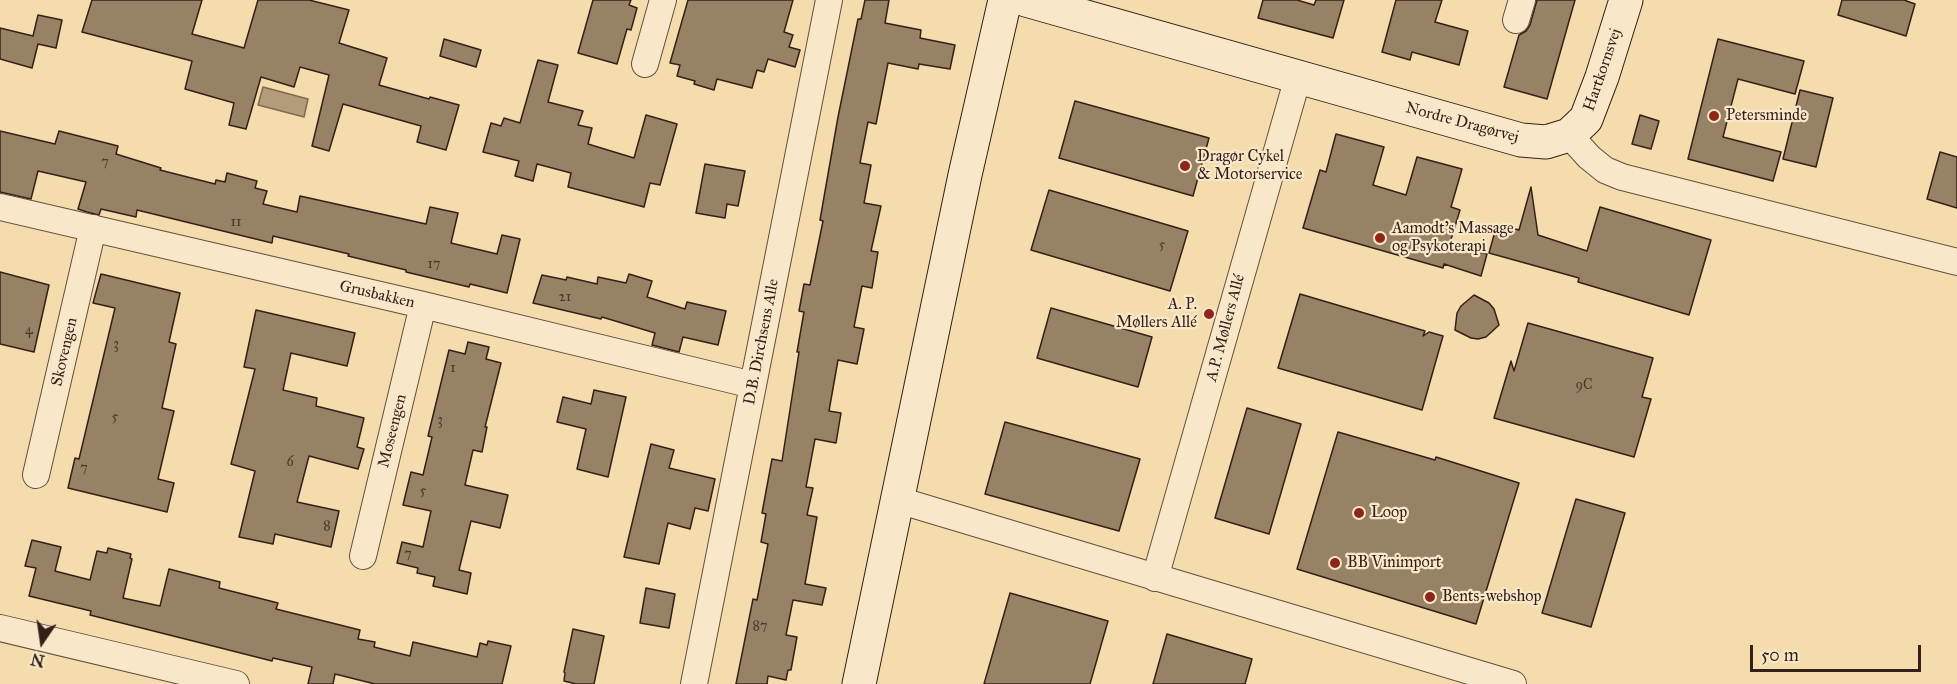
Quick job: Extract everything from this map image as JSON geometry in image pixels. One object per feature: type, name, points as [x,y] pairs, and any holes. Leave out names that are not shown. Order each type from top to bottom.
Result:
[{"type":"street","points":[[645,64],[663,0]]},
{"type":"street","name":"D.B. Dirchsens Alle","points":[[694,684],[829,0]]},
{"type":"street","points":[[860,684],[965,175],[1005,0]]},
{"type":"street","name":"Nordre Dragørvej","points":[[1026,0],[1521,140],[1546,142],[1569,135]]},
{"type":"street","name":"Hartkornsvej","points":[[1569,135],[1586,119],[1626,0]]},
{"type":"street","name":"A.P. Møllers Allé","points":[[1155,578],[1298,77]]},
{"type":"street","points":[[1569,135],[1589,157],[1605,170],[1622,177],[1957,262]]},
{"type":"street","name":"Grusbakken","points":[[0,207],[423,305],[753,386]]},
{"type":"street","name":"Skovengen","points":[[36,475],[93,228]]},
{"type":"street","name":"Moseengen","points":[[363,556],[423,305]]},
{"type":"street","points":[[898,500],[1512,684]]},
{"type":"street","points":[[0,628],[236,684]]},
{"type":"shaded area","points":[[263,87],[308,99],[304,117],[258,105]]},
{"type":"building","points":[[92,0],[202,0],[192,34],[244,48],[258,0],[309,0],[349,10],[339,43],[387,58],[379,85],[459,105],[446,150],[417,142],[421,126],[343,104],[329,151],[312,146],[329,75],[300,67],[294,87],[261,77],[246,129],[229,125],[234,103],[185,89],[192,61],[82,32]]},
{"type":"building","points":[[593,0],[631,0],[629,5],[637,8],[631,30],[627,29],[617,64],[578,53]]},
{"type":"building","points":[[688,0],[793,0],[784,32],[793,35],[789,47],[800,50],[795,67],[768,59],[764,72],[757,70],[752,88],[717,79],[714,90],[677,76],[680,65],[670,63]]},
{"type":"building","points":[[865,0],[889,0],[885,23],[921,30],[920,38],[955,45],[950,69],[919,64],[918,69],[888,63],[876,124],[868,122],[860,163],[871,165],[864,203],[881,206],[871,251],[878,252],[872,288],[862,286],[854,327],[864,329],[857,364],[838,360],[829,411],[841,413],[836,443],[815,439],[806,487],[813,488],[807,515],[817,517],[805,584],[826,588],[822,605],[793,600],[786,635],[797,637],[791,670],[788,670],[786,680],[768,676],[767,684],[736,684],[753,599],[757,600],[768,544],[761,542],[766,514],[762,513],[772,459],[782,461],[804,312],[799,311],[804,284],[810,285],[823,221],[820,220],[838,117],[858,19],[861,19]]},
{"type":"building","points":[[1263,0],[1297,0],[1314,5],[1316,0],[1344,0],[1333,38],[1258,18]]},
{"type":"building","points":[[1396,0],[1442,0],[1435,22],[1468,31],[1459,65],[1412,52],[1410,60],[1382,52]]},
{"type":"building","points":[[1537,0],[1575,0],[1547,99],[1504,87],[1519,35],[1530,25]]},
{"type":"building","points":[[1842,0],[1904,0],[1915,4],[1906,36],[1838,15]]},
{"type":"building","points":[[38,15],[62,20],[56,48],[38,44],[32,68],[0,59],[0,28],[33,36]]},
{"type":"building","points":[[444,39],[481,50],[476,67],[440,56]]},
{"type":"building","name":"Petersminde","points":[[1718,39],[1804,61],[1795,94],[1738,79],[1723,137],[1781,152],[1773,181],[1688,159]]},
{"type":"building","points":[[538,60],[558,65],[548,102],[583,111],[578,125],[592,128],[588,144],[634,158],[646,115],[677,124],[660,185],[650,183],[644,207],[568,187],[571,173],[537,164],[533,181],[515,176],[519,161],[483,152],[491,123],[501,126],[504,118],[520,123]]},
{"type":"building","points":[[1800,90],[1833,98],[1816,167],[1783,159]]},
{"type":"building","points":[[1075,101],[1209,138],[1193,196],[1059,158]]},
{"type":"building","points":[[1640,115],[1659,121],[1651,149],[1632,144]]},
{"type":"building","points":[[0,131],[55,144],[59,131],[118,146],[116,154],[161,168],[160,170],[215,184],[216,180],[225,182],[227,173],[257,181],[255,188],[267,191],[263,204],[297,212],[300,196],[426,224],[430,207],[458,213],[451,243],[497,254],[502,235],[520,239],[507,293],[470,284],[469,287],[406,272],[406,270],[348,256],[349,254],[273,236],[272,243],[137,210],[136,217],[101,209],[99,215],[87,212],[78,209],[86,182],[38,171],[31,199],[0,192]]},
{"type":"building","points":[[1336,134],[1384,147],[1373,185],[1406,195],[1417,157],[1462,169],[1451,207],[1460,210],[1449,246],[1487,254],[1481,276],[1444,264],[1443,268],[1303,228],[1320,170],[1326,172]]},
{"type":"building","points":[[1940,152],[1957,157],[1957,208],[1927,199]]},
{"type":"building","points":[[705,164],[745,171],[738,206],[727,204],[725,218],[696,213]]},
{"type":"building","points":[[1531,187],[1538,235],[1587,251],[1600,207],[1711,240],[1689,315],[1578,282],[1579,278],[1489,253],[1497,224],[1519,230]]},
{"type":"building","points":[[1049,190],[1188,231],[1170,291],[1031,250]]},
{"type":"building","points":[[0,272],[49,285],[34,352],[0,344]]},
{"type":"building","points":[[101,274],[180,293],[169,342],[176,344],[162,408],[174,411],[158,479],[174,483],[167,512],[68,488],[75,458],[79,459],[115,308],[93,303]]},
{"type":"building","points":[[629,274],[652,281],[647,297],[685,309],[687,302],[726,311],[718,345],[683,337],[679,352],[652,345],[655,333],[602,317],[601,319],[533,303],[542,275],[566,280],[567,277],[597,284],[598,277],[626,283]]},
{"type":"building","points":[[1300,294],[1425,331],[1423,336],[1429,332],[1443,336],[1422,410],[1278,368]]},
{"type":"building","points":[[1474,295],[1489,303],[1494,309],[1499,325],[1486,337],[1478,339],[1455,330],[1457,313],[1461,306]]},
{"type":"building","points":[[1051,308],[1152,337],[1138,387],[1037,358]]},
{"type":"building","points":[[256,310],[355,333],[347,366],[291,353],[283,390],[317,398],[316,406],[364,418],[357,447],[364,449],[358,469],[309,456],[297,502],[339,511],[331,547],[275,534],[273,544],[239,537],[255,471],[231,464],[255,369],[244,367]]},
{"type":"building","points":[[1528,323],[1653,358],[1642,397],[1651,399],[1634,457],[1494,418],[1511,361],[1514,371]]},
{"type":"building","points":[[468,342],[489,347],[486,359],[501,363],[485,427],[487,427],[482,452],[473,450],[465,485],[508,495],[500,528],[471,521],[459,570],[471,573],[467,594],[433,586],[435,577],[417,573],[418,568],[397,563],[402,542],[423,547],[431,511],[403,505],[411,472],[423,475],[432,437],[428,436],[449,350],[465,354]]},
{"type":"building","points":[[594,390],[626,397],[608,477],[577,469],[586,429],[557,422],[563,397],[591,404]]},
{"type":"building","points":[[1247,408],[1301,424],[1269,534],[1215,518]]},
{"type":"building","points":[[1005,422],[1140,459],[1119,531],[985,494]]},
{"type":"building","points":[[1338,432],[1435,460],[1436,457],[1519,483],[1476,624],[1297,569]]},
{"type":"building","points":[[651,444],[674,450],[669,468],[715,479],[708,511],[695,508],[690,529],[668,523],[659,564],[624,557]]},
{"type":"building","points":[[1576,499],[1625,513],[1591,627],[1542,613]]},
{"type":"building","points":[[32,540],[61,547],[55,571],[90,580],[97,551],[107,553],[108,548],[131,554],[132,559],[123,598],[160,606],[169,569],[220,582],[219,588],[278,603],[276,609],[360,630],[358,639],[375,642],[374,647],[410,656],[413,642],[477,657],[480,643],[487,645],[488,641],[511,646],[502,684],[375,684],[335,674],[333,684],[308,684],[312,667],[273,658],[272,661],[90,615],[91,611],[29,596],[36,568],[25,566]]},
{"type":"building","points":[[646,588],[675,594],[669,628],[640,623]]},
{"type":"building","points":[[1010,593],[1108,621],[1090,684],[984,684]]},
{"type":"building","points":[[573,629],[604,636],[594,684],[564,681]]},
{"type":"building","points":[[1167,634],[1252,659],[1245,684],[1153,684]]},
{"type":"place","name":"Petersminde","points":[[1714,116]]},
{"type":"place","name":"Dragør Cykel & Motorservice","points":[[1185,166]]},
{"type":"place","name":"Aamodt's Massage og Psykoterapi","points":[[1380,238]]},
{"type":"place","name":"A. P. Møllers Allé","points":[[1209,314]]},
{"type":"place","name":"Loop","points":[[1359,513]]},
{"type":"place","name":"BB Vinimport","points":[[1335,563]]},
{"type":"place","name":"Bents-webshop","points":[[1430,597]]}]
